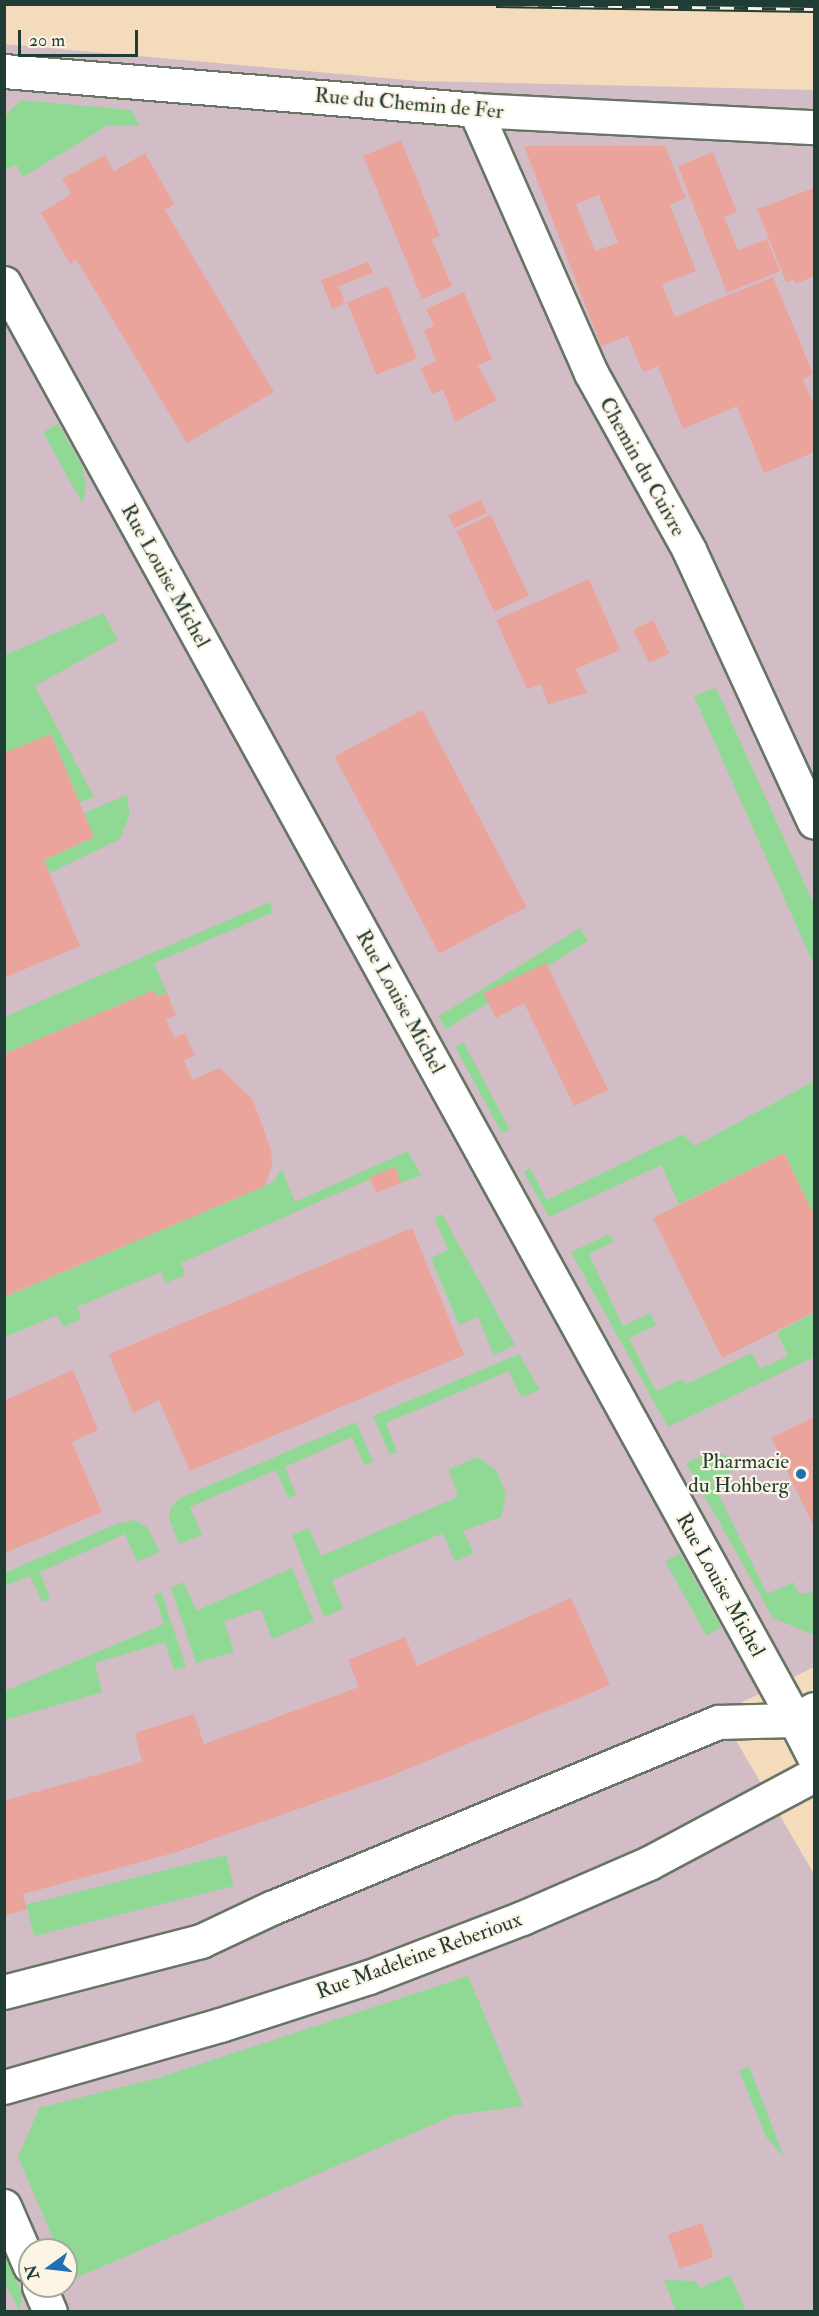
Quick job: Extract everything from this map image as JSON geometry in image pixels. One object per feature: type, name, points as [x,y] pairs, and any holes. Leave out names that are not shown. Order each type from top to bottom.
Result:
[{"type":"street","name":"Rue du Chemin de Fer","points":[[4,71],[475,110],[814,128]]},
{"type":"street","name":"Chemin du Cuivre","points":[[475,110],[581,353],[689,550],[814,822]]},
{"type":"street","name":"Rue Louise Michel","points":[[4,283],[805,1715],[814,1757]]},
{"type":"street","points":[[4,1992],[201,1941],[273,1907],[718,1722],[805,1715]]},
{"type":"street","name":"Rue Madeleine Reberioux","points":[[4,2087],[220,2025],[369,1977],[522,1918],[649,1863],[814,1775]]},
{"type":"street","points":[[4,2206],[18,2238]]},
{"type":"street","points":[[44,2298],[50,2312]]},
{"type":"shaded area","points":[[4,44],[418,81],[814,90],[814,1667],[720,1713],[814,1874],[814,2311],[5,2311]]},
{"type":"green space","points":[[21,100],[131,110],[140,126],[108,125],[23,177],[16,164],[4,171],[5,116]]},
{"type":"green space","points":[[58,424],[82,466],[86,487],[82,503],[43,432]]},
{"type":"green space","points":[[103,613],[118,640],[35,686],[94,797],[79,803],[51,734],[5,753],[5,655]]},
{"type":"green space","points":[[716,688],[814,905],[814,965],[694,696]]},
{"type":"green space","points":[[127,795],[130,814],[120,839],[50,873],[44,860],[94,837],[84,813]]},
{"type":"green space","points":[[270,902],[272,913],[154,963],[167,993],[157,997],[153,990],[5,1054],[4,1017]]},
{"type":"green space","points":[[580,928],[588,941],[446,1029],[438,1016]]},
{"type":"green space","points":[[464,1043],[510,1130],[502,1133],[455,1047]]},
{"type":"green space","points":[[814,1081],[814,1215],[784,1153],[679,1204],[661,1165],[549,1217],[524,1172],[530,1168],[547,1200],[683,1134],[695,1146]]},
{"type":"green space","points":[[408,1151],[421,1175],[401,1183],[395,1168],[181,1263],[185,1275],[166,1283],[161,1272],[77,1307],[81,1319],[63,1327],[57,1315],[5,1337],[5,1297],[265,1186],[274,1181],[282,1169],[295,1202]]},
{"type":"green space","points":[[442,1214],[515,1345],[494,1355],[478,1317],[459,1325],[431,1258],[448,1250],[434,1218]]},
{"type":"green space","points":[[608,1235],[615,1241],[589,1254],[623,1326],[650,1313],[656,1325],[629,1338],[656,1391],[682,1379],[686,1384],[752,1353],[760,1369],[788,1356],[777,1332],[814,1313],[814,1357],[668,1427],[571,1252]]},
{"type":"green space","points":[[519,1354],[540,1390],[521,1397],[509,1371],[386,1423],[397,1452],[390,1455],[373,1416]]},
{"type":"green space","points":[[356,1422],[373,1462],[364,1465],[352,1437],[285,1467],[296,1495],[288,1498],[276,1470],[190,1507],[202,1535],[179,1544],[169,1518],[171,1507],[180,1498]]},
{"type":"green space","points":[[712,1452],[732,1457],[739,1468],[712,1481],[767,1594],[794,1582],[799,1594],[814,1592],[814,1635],[773,1618],[686,1463]]},
{"type":"green space","points":[[478,1457],[496,1470],[506,1493],[501,1517],[463,1531],[474,1553],[455,1562],[443,1533],[332,1580],[343,1609],[324,1617],[292,1535],[309,1528],[321,1556],[458,1497],[449,1469]]},
{"type":"green space","points":[[134,1520],[147,1527],[160,1552],[137,1562],[125,1534],[40,1572],[50,1599],[42,1602],[30,1576],[5,1586],[5,1573],[116,1524]]},
{"type":"green space","points":[[680,1553],[721,1627],[706,1636],[665,1561]]},
{"type":"green space","points":[[292,1568],[314,1621],[272,1639],[261,1609],[224,1621],[234,1652],[196,1663],[171,1588],[184,1582],[196,1611]]},
{"type":"green space","points":[[161,1592],[186,1667],[174,1670],[165,1642],[95,1663],[102,1692],[5,1720],[5,1691],[164,1624],[154,1595]]},
{"type":"green space","points":[[226,1855],[234,1886],[34,1936],[26,1905]]},
{"type":"green space","points":[[468,1976],[523,2106],[455,2115],[78,2277],[78,2238],[53,2238],[18,2157],[39,2108],[158,2078]]},
{"type":"green space","points":[[749,2066],[784,2157],[766,2137],[739,2071]]},
{"type":"green space","points":[[5,2252],[18,2284],[18,2298],[22,2298],[20,2311],[5,2284]]},
{"type":"green space","points":[[730,2275],[746,2311],[676,2311],[664,2280],[695,2281],[700,2288]]},
{"type":"building","points":[[401,140],[440,236],[432,239],[452,286],[422,299],[363,156]]},
{"type":"building","points":[[524,146],[665,146],[686,198],[670,205],[696,271],[662,284],[675,317],[773,277],[813,374],[803,379],[814,406],[814,452],[764,473],[737,406],[683,429],[658,366],[643,372],[628,336],[601,346]],"holes":[[[599,195],[618,243],[595,251],[576,204]]]},
{"type":"building","points":[[713,152],[737,212],[724,217],[738,250],[767,239],[780,271],[727,293],[678,166]]},
{"type":"building","points":[[145,153],[174,204],[165,210],[274,392],[187,443],[76,259],[70,264],[41,213],[71,194],[62,179],[105,155],[114,171]]},
{"type":"building","points":[[814,188],[814,276],[796,284],[794,279],[786,282],[757,209]]},
{"type":"building","points":[[368,262],[373,273],[339,286],[345,303],[332,309],[321,280]]},
{"type":"building","points":[[388,286],[417,358],[376,375],[347,302]]},
{"type":"building","points":[[464,292],[492,359],[478,366],[497,400],[455,422],[443,390],[432,394],[421,368],[436,361],[424,330],[434,326],[426,309]]},
{"type":"building","points":[[481,500],[487,513],[454,528],[448,515]]},
{"type":"building","points":[[491,515],[529,596],[494,612],[457,531]]},
{"type":"building","points":[[589,579],[620,650],[576,669],[587,693],[548,704],[541,684],[527,689],[496,620]]},
{"type":"building","points":[[653,620],[669,653],[649,663],[633,630]]},
{"type":"building","points":[[422,710],[527,907],[439,953],[335,756]]},
{"type":"building","points":[[51,734],[94,837],[44,860],[80,946],[4,978],[4,753]]},
{"type":"building","points":[[546,963],[608,1090],[574,1106],[524,1003],[496,1018],[483,993]]},
{"type":"building","points":[[154,990],[157,997],[167,993],[176,1015],[166,1019],[174,1038],[185,1033],[195,1056],[184,1060],[192,1080],[220,1068],[253,1100],[271,1150],[272,1165],[265,1186],[4,1297],[4,1054]]},
{"type":"building","points":[[784,1153],[814,1215],[814,1312],[722,1358],[653,1218]]},
{"type":"building","points":[[395,1167],[401,1183],[376,1193],[370,1177]]},
{"type":"building","points":[[412,1228],[464,1355],[190,1471],[159,1400],[133,1413],[109,1354]]},
{"type":"building","points":[[73,1370],[98,1430],[72,1442],[102,1512],[5,1553],[5,1400]]},
{"type":"building","name":"Pharmacie du Hohberg","points":[[814,1417],[814,1527],[771,1438]]},
{"type":"building","points":[[571,1598],[610,1685],[388,1777],[174,1853],[23,1894],[27,1910],[4,1915],[4,1801],[142,1762],[135,1733],[194,1714],[204,1744],[359,1687],[348,1660],[405,1637],[417,1666]]},
{"type":"building","points":[[702,2223],[714,2257],[680,2269],[668,2235]]},
{"type":"railway","points":[[496,4],[814,9]]},
{"type":"place","name":"Pharmacie du Hohberg","points":[[801,1474]]}]
